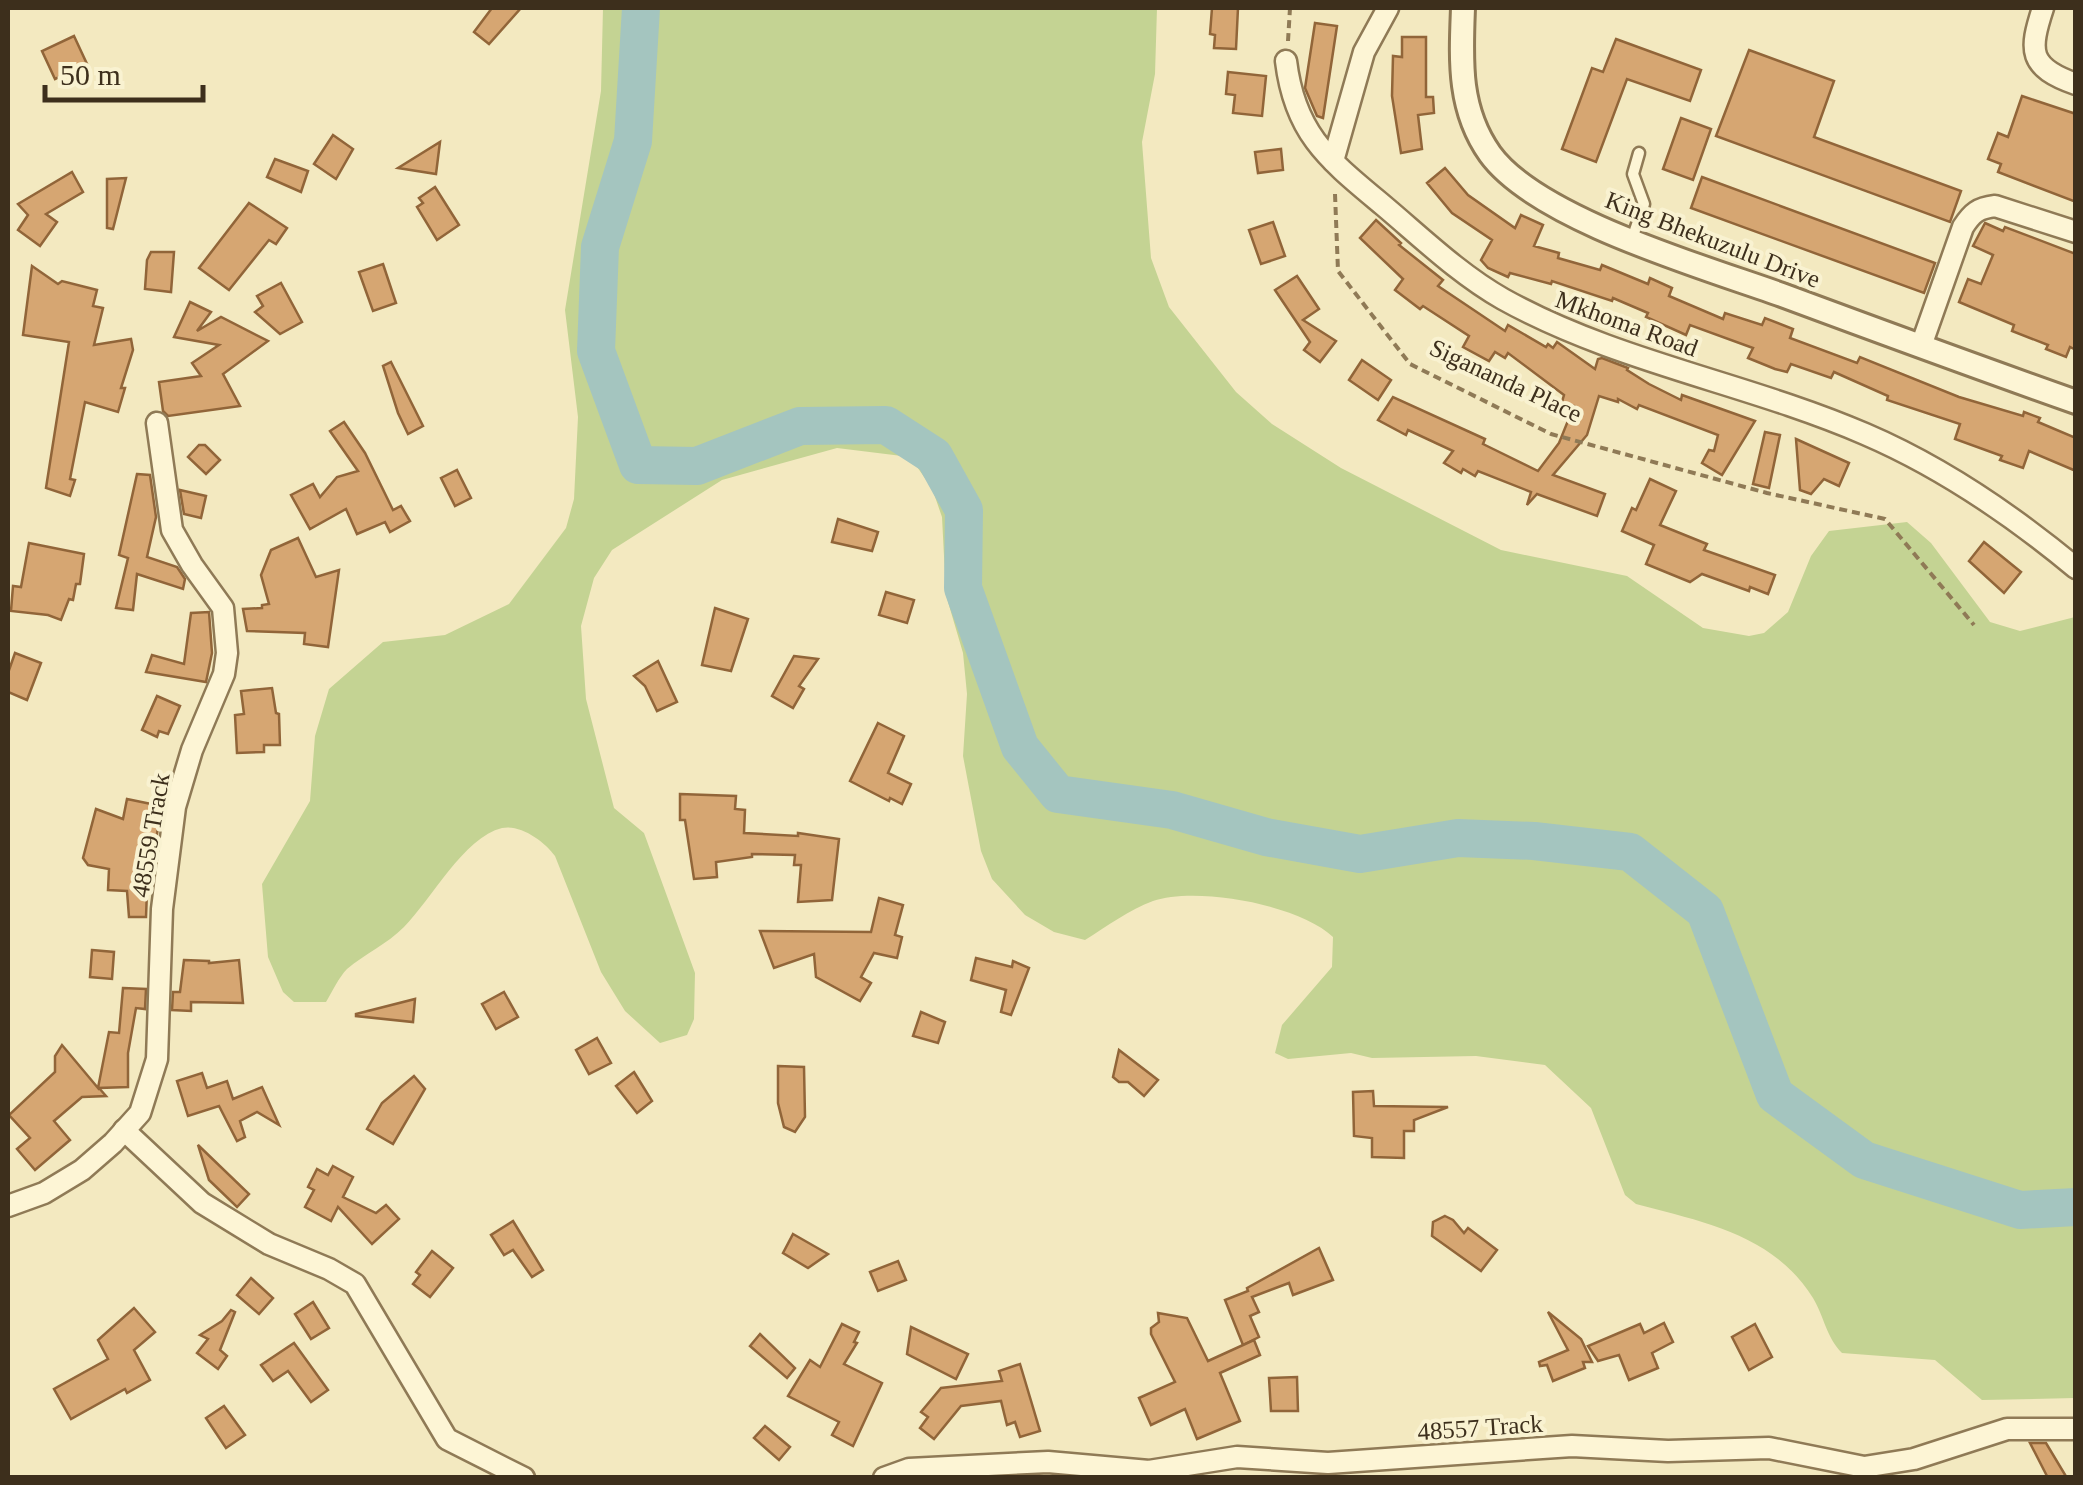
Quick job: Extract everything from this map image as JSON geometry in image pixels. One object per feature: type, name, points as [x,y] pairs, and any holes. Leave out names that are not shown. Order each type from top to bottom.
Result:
[{"type":"street","points":[[1334,161],[1364,52],[1388,8]]},
{"type":"street","name":"King Bhekuzulu Drive","points":[[1464,8],[1464,94],[1478,134],[1502,170],[1536,197],[1632,240],[2076,402]]},
{"type":"street","points":[[2043,8],[2033,39],[2037,61],[2044,69],[2076,84]]},
{"type":"street","name":"Mkhoma Road","points":[[1286,60],[1296,112],[1307,132],[1334,161],[1456,267],[1502,298],[1535,316],[1613,347],[1830,420],[1898,448],[2016,522],[2076,568]]},
{"type":"street","points":[[1921,346],[1963,227],[1981,207],[1995,206],[2076,232]]},
{"type":"street","name":"48559 Track","points":[[8,1206],[44,1193],[82,1170],[124,1130],[140,1113],[157,1060],[162,909],[176,807],[192,750],[224,674],[227,654],[223,608],[172,530],[156,423]]},
{"type":"street","points":[[124,1130],[202,1203],[269,1244],[356,1284],[447,1439],[524,1478]]},
{"type":"street","name":"48557 Track","points":[[884,1478],[909,1469],[1048,1462],[1148,1470],[1236,1457],[1372,1468],[1572,1446],[1686,1451],[1750,1447],[1864,1467],[1914,1459],[2008,1429],[2076,1428]]},
{"type":"lane","points":[[1632,240],[1644,204],[1633,174],[1639,153]]},
{"type":"path","points":[[1286,60],[1290,8]]},
{"type":"path","name":"Sigananda Place","points":[[1334,161],[1338,271],[1410,364],[1551,434],[1885,519],[1974,624]]},
{"type":"green space","points":[[603,8],[1157,8],[1155,74],[1142,142],[1151,258],[1169,307],[1236,392],[1272,424],[1341,468],[1501,550],[1627,576],[1703,628],[1749,636],[1764,633],[1788,612],[1811,556],[1829,531],[1907,522],[1931,543],[1990,622],[2020,631],[2075,617],[2075,1398],[1982,1400],[1935,1360],[1842,1353],[1813,1298],[1778,1259],[1735,1234],[1636,1204],[1625,1195],[1591,1108],[1545,1065],[1476,1056],[1372,1058],[1351,1053],[1288,1059],[1275,1053],[1282,1025],[1332,967],[1333,937],[1297,916],[1221,897],[1172,897],[1136,909],[1085,940],[1054,932],[1025,915],[992,879],[981,851],[963,756],[967,694],[963,653],[946,595],[942,517],[932,488],[915,464],[902,456],[837,448],[722,480],[612,550],[594,578],[581,626],[586,699],[614,808],[644,833],[695,973],[694,1019],[687,1035],[660,1043],[625,1011],[601,972],[555,856],[532,835],[509,827],[474,843],[404,927],[347,969],[326,1002],[294,1002],[283,992],[268,957],[262,884],[310,801],[315,736],[329,689],[383,642],[445,635],[509,604],[566,528],[574,499],[578,417],[565,310],[601,91]]},
{"type":"building","points":[[492,8],[521,8],[489,44],[474,32]]},
{"type":"building","points":[[1212,8],[1238,8],[1236,49],[1214,48],[1215,35],[1210,34]]},
{"type":"building","points":[[1315,23],[1337,26],[1323,118],[1317,116],[1305,88]]},
{"type":"building","points":[[74,36],[87,64],[55,79],[42,51]]},
{"type":"building","points":[[1402,37],[1426,37],[1426,97],[1433,97],[1434,113],[1418,115],[1422,149],[1401,153],[1392,96],[1393,56],[1402,57]]},
{"type":"building","points":[[1616,39],[1701,70],[1690,101],[1627,79],[1596,162],[1562,149],[1592,68],[1603,72]]},
{"type":"building","points":[[1749,50],[1834,81],[1814,137],[1961,191],[1950,222],[1716,136]]},
{"type":"building","points":[[1228,72],[1266,76],[1262,116],[1233,113],[1235,95],[1226,94]]},
{"type":"building","points":[[2022,96],[2076,114],[2076,202],[1998,172],[2001,164],[1988,159],[1998,133],[2008,137]]},
{"type":"building","points":[[1681,118],[1711,129],[1693,180],[1663,169]]},
{"type":"building","points":[[333,135],[353,149],[336,179],[314,164]]},
{"type":"building","points":[[440,142],[436,174],[398,168]]},
{"type":"building","points":[[1281,149],[1283,170],[1258,173],[1255,152]]},
{"type":"building","points":[[275,159],[308,171],[301,192],[267,177]]},
{"type":"building","points":[[1445,168],[1468,195],[1515,228],[1521,215],[1543,225],[1534,246],[1559,253],[1558,258],[1600,270],[1602,265],[1648,284],[1650,278],[1672,288],[1669,296],[1723,319],[1725,313],[1762,325],[1765,318],[1793,329],[1790,338],[1857,363],[1860,357],[1959,397],[2040,418],[2038,422],[2076,438],[2076,471],[2029,451],[2023,468],[2000,460],[2002,456],[1955,439],[1960,424],[1887,400],[1888,396],[1834,372],[1831,378],[1791,364],[1787,372],[1775,369],[1748,358],[1753,348],[1690,325],[1686,335],[1613,298],[1612,301],[1552,281],[1551,284],[1510,273],[1508,277],[1488,268],[1481,260],[1492,240],[1452,213],[1427,183]]},
{"type":"building","points":[[72,172],[83,192],[46,214],[57,222],[40,246],[18,230],[28,215],[18,204]]},
{"type":"building","points":[[1702,177],[1935,263],[1924,293],[1691,208]]},
{"type":"building","points":[[126,178],[113,229],[107,228],[107,179]]},
{"type":"building","points":[[435,187],[459,225],[437,240],[417,207],[423,203],[419,198]]},
{"type":"building","points":[[249,203],[287,228],[276,244],[269,240],[229,290],[199,268]]},
{"type":"building","points":[[1376,220],[1399,245],[1443,280],[1438,286],[1505,331],[1508,325],[1546,347],[1548,344],[1553,348],[1557,342],[1595,369],[1602,358],[1628,368],[1681,400],[1682,395],[1755,421],[1722,475],[1702,463],[1709,450],[1714,451],[1718,435],[1639,405],[1637,409],[1618,399],[1599,396],[1587,435],[1553,475],[1605,494],[1597,516],[1537,494],[1527,505],[1531,492],[1478,471],[1475,476],[1463,469],[1461,473],[1444,463],[1453,451],[1408,430],[1406,435],[1378,420],[1393,397],[1485,439],[1483,444],[1538,471],[1559,443],[1574,406],[1562,402],[1564,395],[1508,353],[1505,358],[1495,352],[1489,361],[1463,347],[1469,336],[1395,290],[1403,279],[1360,238]]},
{"type":"building","points":[[1273,222],[1285,256],[1261,264],[1249,230]]},
{"type":"building","points":[[1985,223],[2076,254],[2076,350],[2070,347],[2066,357],[2046,349],[2048,345],[2012,331],[2014,325],[1959,302],[1968,279],[1981,284],[1993,255],[1973,246]]},
{"type":"building","points":[[151,252],[174,252],[171,292],[145,289]]},
{"type":"building","points":[[383,264],[396,303],[373,311],[359,272]]},
{"type":"building","points":[[32,266],[58,284],[62,281],[97,290],[93,306],[103,308],[94,345],[131,339],[133,350],[118,412],[85,402],[70,496],[46,488],[69,342],[23,335]]},
{"type":"building","points":[[1297,276],[1319,309],[1303,320],[1336,341],[1320,362],[1304,350],[1310,342],[1275,290]]},
{"type":"building","points":[[281,283],[302,322],[280,334],[255,312],[263,306],[257,296]]},
{"type":"building","points":[[190,302],[211,312],[197,331],[221,317],[268,341],[223,374],[240,406],[168,416],[163,411],[159,382],[201,376],[192,363],[219,345],[174,337]]},
{"type":"building","points":[[1362,360],[1391,380],[1378,400],[1349,380]]},
{"type":"building","points":[[391,362],[423,426],[408,434],[383,366]]},
{"type":"building","points":[[344,422],[365,453],[393,510],[401,506],[410,521],[390,532],[385,522],[357,534],[346,509],[310,529],[291,495],[313,484],[320,497],[337,477],[358,471],[330,431]]},
{"type":"building","points":[[1765,432],[1780,435],[1769,488],[1753,484]]},
{"type":"building","points":[[1796,439],[1849,463],[1839,486],[1824,479],[1811,494],[1800,490]]},
{"type":"building","points":[[199,445],[205,445],[220,460],[206,474],[188,457]]},
{"type":"building","points":[[457,470],[471,498],[455,506],[441,478]]},
{"type":"building","points":[[137,474],[150,475],[156,517],[147,557],[177,567],[185,579],[183,589],[137,574],[133,610],[116,608],[128,558],[119,555]]},
{"type":"building","points":[[1650,479],[1676,491],[1660,525],[1707,544],[1704,550],[1775,575],[1768,594],[1702,574],[1690,582],[1646,564],[1654,545],[1622,531]]},
{"type":"building","points":[[180,490],[206,496],[201,518],[184,514]]},
{"type":"building","points":[[838,519],[878,532],[872,551],[832,542]]},
{"type":"building","points":[[298,538],[316,577],[339,570],[328,647],[304,644],[305,633],[247,631],[243,609],[269,604],[261,575],[271,550]]},
{"type":"building","points":[[1984,542],[2021,572],[2004,593],[1969,561]]},
{"type":"building","points":[[29,543],[84,554],[80,584],[76,584],[73,600],[69,599],[61,620],[11,611],[13,586],[21,587]]},
{"type":"building","points":[[886,592],[914,600],[907,623],[879,615]]},
{"type":"building","points":[[715,608],[748,619],[731,671],[702,665]]},
{"type":"building","points":[[209,612],[212,653],[206,682],[146,672],[152,655],[184,664],[191,613]]},
{"type":"building","points":[[15,653],[41,663],[27,700],[8,692],[8,673]]},
{"type":"building","points":[[794,656],[818,659],[799,686],[804,689],[793,708],[772,696]]},
{"type":"building","points":[[658,661],[677,702],[657,711],[645,686],[634,676]]},
{"type":"building","points":[[272,688],[279,714],[280,745],[264,745],[264,752],[237,753],[235,715],[244,714],[241,691]]},
{"type":"building","points":[[157,696],[180,706],[168,734],[159,731],[157,737],[142,730]]},
{"type":"building","points":[[878,723],[904,736],[888,773],[911,784],[902,804],[850,781]]},
{"type":"building","points":[[680,794],[736,796],[735,809],[745,810],[744,833],[798,833],[839,839],[832,900],[798,902],[801,865],[794,865],[795,855],[752,854],[716,862],[717,877],[694,879],[685,820],[680,820]]},
{"type":"building","points":[[127,799],[161,806],[156,841],[149,840],[146,917],[129,917],[127,891],[108,890],[109,869],[88,865],[83,858],[96,809],[123,819]]},
{"type":"building","points":[[879,898],[903,905],[895,935],[902,937],[897,958],[874,953],[861,977],[871,983],[860,1001],[816,977],[814,954],[774,968],[760,931],[871,932]]},
{"type":"building","points":[[92,950],[114,952],[112,979],[90,977]]},
{"type":"building","points":[[976,958],[1012,967],[1013,961],[1029,968],[1011,1015],[1001,1012],[1006,990],[971,980]]},
{"type":"building","points":[[184,960],[239,960],[243,1003],[191,1002],[191,1011],[172,1010],[173,992],[180,992]]},
{"type":"building","points":[[123,988],[146,989],[145,1009],[136,1008],[128,1053],[128,1087],[99,1088],[106,1096],[82,1097],[54,1121],[70,1140],[35,1170],[17,1149],[30,1138],[9,1115],[55,1072],[55,1056],[62,1045],[98,1088],[109,1032],[119,1033]]},
{"type":"building","points":[[504,992],[518,1017],[496,1029],[482,1004]]},
{"type":"building","points":[[415,999],[413,1022],[356,1016],[356,1014]]},
{"type":"building","points":[[921,1012],[945,1022],[938,1043],[913,1036]]},
{"type":"building","points":[[597,1038],[611,1063],[589,1074],[576,1050]]},
{"type":"building","points":[[1119,1050],[1158,1080],[1144,1096],[1128,1082],[1113,1077]]},
{"type":"building","points":[[778,1066],[804,1067],[805,1117],[795,1132],[784,1127],[778,1103]]},
{"type":"building","points":[[634,1072],[652,1101],[637,1113],[616,1086]]},
{"type":"building","points":[[202,1073],[207,1088],[227,1081],[233,1099],[262,1087],[279,1125],[257,1112],[240,1121],[245,1137],[237,1141],[219,1106],[188,1116],[177,1081]]},
{"type":"building","points":[[414,1076],[425,1089],[393,1144],[367,1129],[382,1103]]},
{"type":"building","points":[[1373,1091],[1374,1106],[1448,1107],[1414,1120],[1414,1131],[1404,1131],[1404,1158],[1372,1157],[1372,1138],[1354,1136],[1353,1092]]},
{"type":"building","points":[[198,1145],[249,1194],[237,1207],[209,1180]]},
{"type":"building","points":[[333,1166],[353,1177],[343,1197],[376,1213],[386,1205],[399,1219],[372,1244],[338,1207],[331,1221],[305,1207],[314,1190],[308,1187],[317,1169],[328,1175]]},
{"type":"building","points":[[1445,1216],[1464,1233],[1468,1228],[1497,1250],[1481,1271],[1432,1236],[1433,1222]]},
{"type":"building","points":[[513,1221],[543,1270],[532,1277],[513,1250],[504,1255],[491,1235]]},
{"type":"building","points":[[793,1234],[828,1254],[808,1268],[783,1253]]},
{"type":"building","points":[[1319,1248],[1333,1280],[1293,1295],[1289,1283],[1252,1297],[1259,1312],[1250,1316],[1259,1337],[1243,1345],[1225,1300],[1248,1291],[1247,1288]]},
{"type":"building","points":[[432,1251],[453,1268],[430,1297],[413,1284],[420,1275],[416,1272]]},
{"type":"building","points":[[898,1261],[906,1280],[878,1291],[870,1272]]},
{"type":"building","points":[[251,1278],[273,1298],[259,1314],[237,1295]]},
{"type":"building","points":[[313,1302],[329,1328],[311,1339],[295,1314]]},
{"type":"building","points":[[134,1308],[155,1332],[134,1350],[150,1380],[71,1419],[54,1389],[108,1359],[98,1340]]},
{"type":"building","points":[[231,1310],[235,1312],[220,1350],[227,1356],[218,1369],[197,1353],[208,1339],[200,1335]]},
{"type":"building","points":[[1548,1312],[1581,1339],[1592,1362],[1583,1362],[1585,1368],[1553,1381],[1547,1365],[1540,1366],[1539,1362],[1568,1350]]},
{"type":"building","points":[[1158,1313],[1187,1318],[1208,1361],[1254,1340],[1260,1355],[1220,1373],[1240,1421],[1197,1439],[1185,1409],[1151,1425],[1139,1398],[1175,1382],[1151,1334],[1151,1328],[1159,1322]]},
{"type":"building","points":[[1664,1323],[1673,1342],[1652,1353],[1658,1368],[1629,1380],[1619,1355],[1598,1361],[1588,1346],[1640,1324],[1644,1333]]},
{"type":"building","points":[[842,1324],[859,1332],[844,1364],[882,1383],[853,1446],[832,1435],[839,1422],[788,1396],[810,1360],[820,1367]]},
{"type":"building","points":[[1755,1324],[1772,1357],[1749,1370],[1732,1337]]},
{"type":"building","points":[[911,1327],[968,1354],[956,1379],[907,1354]]},
{"type":"building","points":[[760,1334],[795,1368],[787,1378],[750,1346]]},
{"type":"building","points":[[294,1343],[328,1390],[311,1402],[288,1371],[273,1381],[261,1365]]},
{"type":"building","points":[[1020,1364],[1040,1431],[1020,1437],[1015,1422],[1007,1425],[1001,1401],[961,1406],[934,1439],[920,1428],[928,1417],[921,1412],[941,1388],[1002,1381],[999,1371]]},
{"type":"building","points":[[1297,1377],[1298,1411],[1271,1411],[1269,1378]]},
{"type":"building","points":[[224,1406],[245,1435],[226,1448],[206,1418]]},
{"type":"building","points":[[765,1426],[790,1447],[779,1460],[754,1438]]},
{"type":"building","points":[[2030,1443],[2046,1443],[2067,1478],[2048,1478]]},
{"type":"waterway","points":[[641,8],[633,141],[600,247],[596,351],[638,465],[697,466],[800,426],[886,425],[934,456],[964,510],[963,588],[1020,747],[1058,794],[1172,810],[1266,837],[1360,854],[1458,838],[1534,841],[1630,852],[1705,911],[1775,1095],[1864,1160],[2020,1210],[2076,1207]]}]
